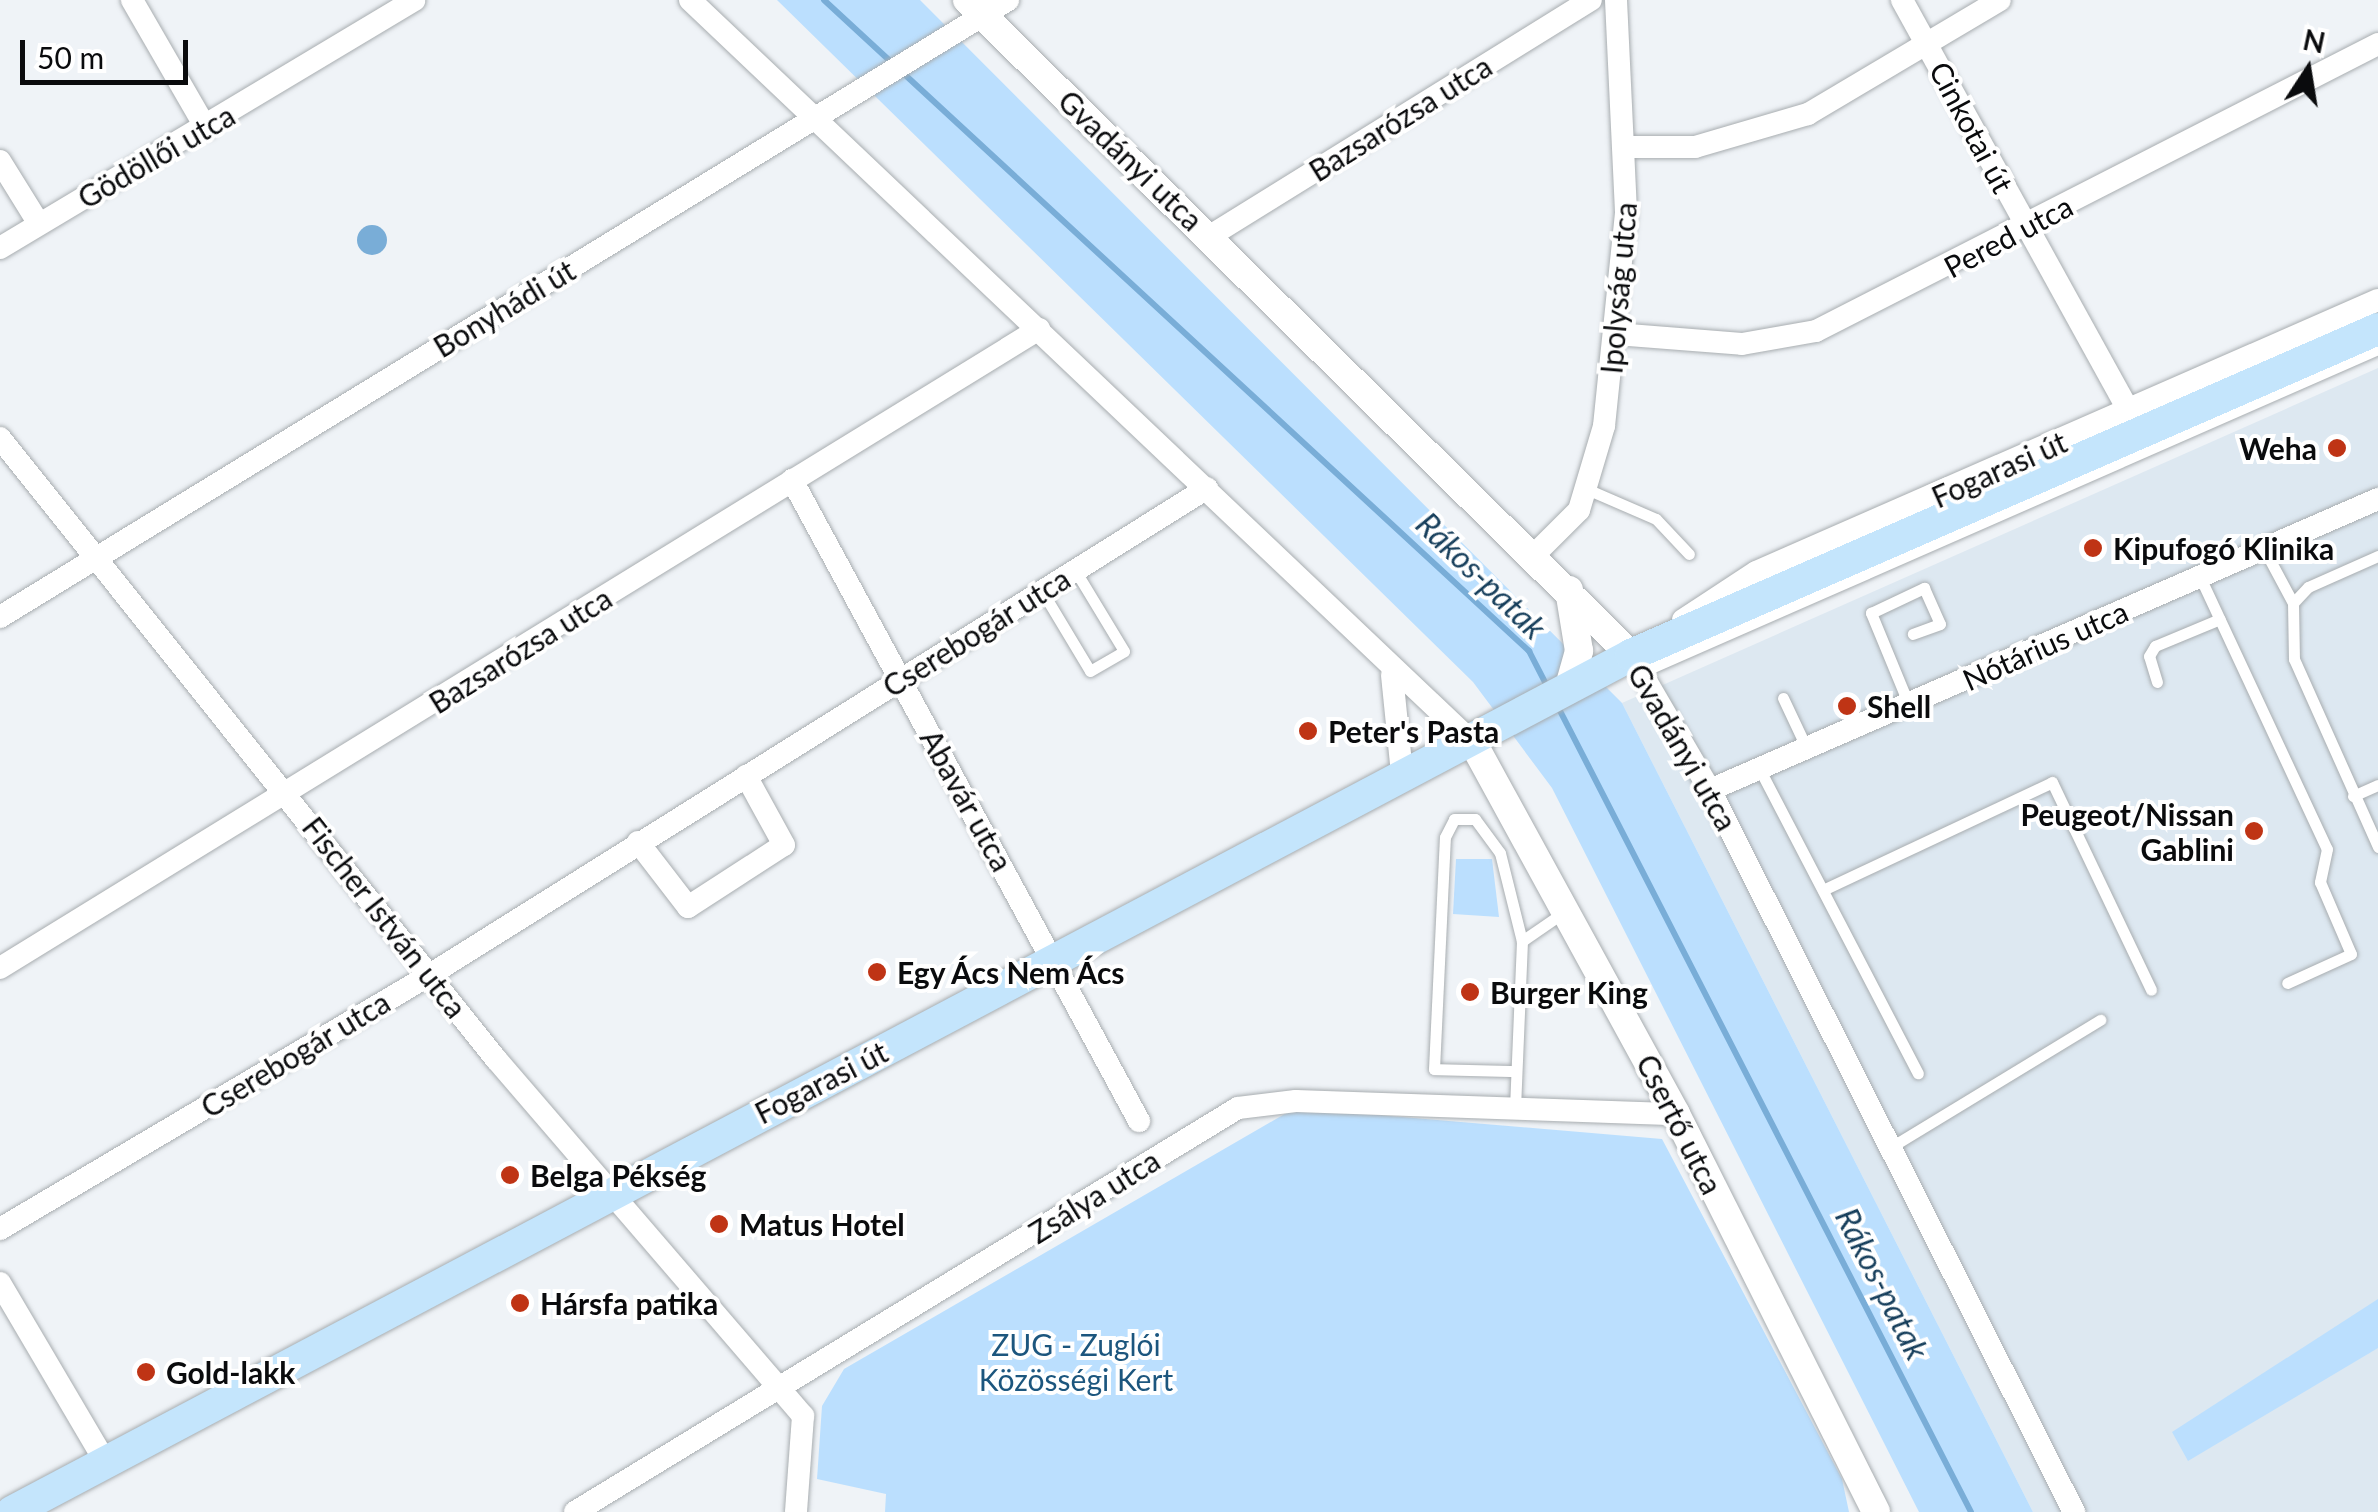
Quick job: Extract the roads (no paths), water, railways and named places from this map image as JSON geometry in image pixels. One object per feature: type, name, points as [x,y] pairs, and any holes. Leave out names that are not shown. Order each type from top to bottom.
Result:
[{"type":"main road","name":"Fogarasi út","points":[[12,1512],[1402,774],[1473,743],[1522,712],[2378,328]]},
{"type":"street","points":[[132,0],[206,128]]},
{"type":"street","points":[[364,0],[376,22]]},
{"type":"street","name":"Gödöllői utca","points":[[0,248],[414,0]]},
{"type":"street","points":[[690,0],[1206,488],[1390,672],[1473,743]]},
{"type":"street","name":"Bonyhádi út","points":[[0,617],[816,118],[938,41],[975,8],[1008,0]]},
{"type":"street","name":"Bazsarózsa utca","points":[[1210,236],[1591,0]]},
{"type":"street","name":"Ipolyság utca","points":[[1535,554],[1588,490],[1616,334],[1627,147],[1616,0]]},
{"type":"street","name":"Cinkotai út","points":[[1902,0],[2128,412]]},
{"type":"street","points":[[1627,147],[1752,135],[1808,114],[2000,0]]},
{"type":"street","name":"Gvadányi utca","points":[[975,8],[1535,554],[1638,663],[1710,790],[2074,1512]]},
{"type":"street","name":"Pered utca","points":[[1616,334],[1742,344],[1816,331],[2378,44]]},
{"type":"street","points":[[0,161],[40,224]]},
{"type":"street","name":"Fogarasi út","points":[[1638,663],[1756,572],[2378,300]]},
{"type":"street","name":"Bazsarózsa utca","points":[[0,968],[290,794],[1039,328]]},
{"type":"street","name":"Fischer István utca","points":[[0,438],[290,794],[428,976],[774,1392],[803,1416],[796,1512]]},
{"type":"street","name":"Abavár utca","points":[[792,480],[1056,960],[1139,1121]]},
{"type":"street","name":"Cserebogár utca","points":[[0,1229],[428,976],[1206,488]]},
{"type":"street","name":"Nótárius utca","points":[[1710,790],[2378,499]]},
{"type":"street","points":[[1568,690],[1580,651],[1569,588]]},
{"type":"street","points":[[1390,672],[1402,774]]},
{"type":"street","name":"Csertő utca","points":[[1473,743],[1676,1114],[1876,1512]]},
{"type":"street","points":[[638,842],[688,907],[786,841],[746,776]]},
{"type":"street","name":"Zsálya utca","points":[[575,1512],[1238,1108],[1296,1101],[1676,1114]]},
{"type":"street","points":[[0,1283],[106,1463]]},
{"type":"lane","points":[[1638,663],[2378,349]]},
{"type":"lane","points":[[1588,490],[1656,519],[1689,554]]},
{"type":"lane","points":[[2264,549],[2293,603],[2294,660],[2378,847]]},
{"type":"lane","points":[[2293,603],[2308,586],[2378,556]]},
{"type":"lane","points":[[1042,591],[1090,672],[1124,651],[1076,570]]},
{"type":"lane","points":[[2200,577],[2327,849],[2320,882],[2352,954],[2287,983]]},
{"type":"lane","points":[[1909,704],[1887,645],[1871,623],[1871,612],[1924,588],[1940,624],[1913,634]]},
{"type":"lane","points":[[2157,682],[2148,656],[2155,646],[2220,619]]},
{"type":"lane","points":[[1783,698],[1807,749]]},
{"type":"lane","points":[[1760,770],[1918,1073]]},
{"type":"lane","points":[[1823,890],[2052,782],[2151,990]]},
{"type":"lane","points":[[2354,796],[2378,784]]},
{"type":"lane","points":[[1514,1070],[1434,1069],[1444,837],[1454,818],[1475,819],[1500,854],[1522,940],[1515,1110]]},
{"type":"lane","points":[[1522,940],[1567,910]]},
{"type":"lane","points":[[1891,1146],[2100,1020]]},
{"type":"waterway","name":"Rákos-patak","points":[[824,0],[1529,651],[1548,688]]},
{"type":"waterway","name":"Rákos-patak","points":[[1556,703],[1971,1512]]},
{"type":"place","name":"Weha","points":[[2337,448]]},
{"type":"place","name":"Kipufogó Klinika","points":[[2093,548]]},
{"type":"place","name":"Shell","points":[[1847,706]]},
{"type":"place","name":"Peter's Pasta","points":[[1308,731]]},
{"type":"place","name":"Peugeot/Nissan Gablini","points":[[2254,831]]},
{"type":"place","name":"Egy Ács Nem Ács","points":[[877,972]]},
{"type":"place","name":"Burger King","points":[[1470,992]]},
{"type":"place","name":"Belga Pékség","points":[[510,1175]]},
{"type":"place","name":"Matus Hotel","points":[[719,1224]]},
{"type":"place","name":"Hársfa patika","points":[[520,1303]]},
{"type":"place","name":"Gold-lakk","points":[[146,1372]]},
{"type":"park label","name":"ZUG - Zuglói Közösségi Kert","points":[[1076,1361]]}]
